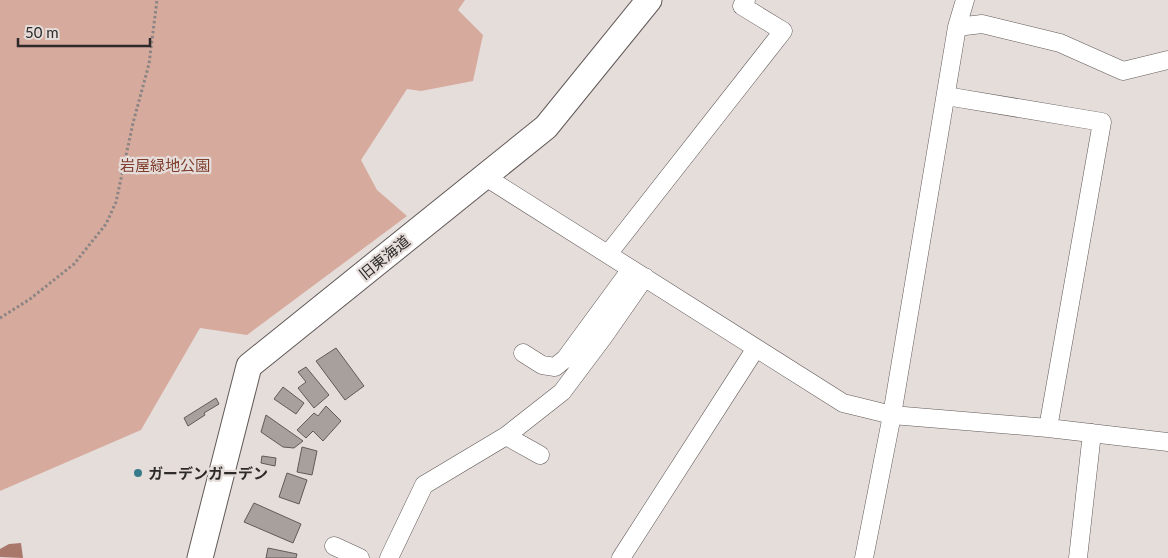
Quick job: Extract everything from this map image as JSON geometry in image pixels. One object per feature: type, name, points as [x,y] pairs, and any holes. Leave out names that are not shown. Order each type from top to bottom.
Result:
[{"type":"street","name":"旧東海道","points":[[200,558],[249,366],[546,127],[649,0]]},
{"type":"street","points":[[608,254],[783,31],[742,6],[746,0]]},
{"type":"street","points":[[864,558],[892,415],[957,27],[965,0]]},
{"type":"street","points":[[957,27],[982,24],[1060,43],[1123,71],[1168,60]]},
{"type":"street","points":[[946,96],[1102,122],[1048,428]]},
{"type":"street","points":[[484,176],[843,403],[892,415],[1048,428],[1168,442]]},
{"type":"street","points":[[523,353],[542,365],[555,367],[565,359],[638,273]]},
{"type":"street","points":[[389,558],[424,485],[506,436],[562,392],[604,336],[638,273]]},
{"type":"street","points":[[621,558],[756,348]]},
{"type":"street","points":[[1078,558],[1092,433]]},
{"type":"street","points":[[506,436],[540,455]]},
{"type":"street","points":[[334,546],[360,558]]},
{"type":"path","points":[[0,318],[30,299],[74,264],[106,224],[116,202],[149,64],[157,0]]},
{"type":"green space","name":"岩屋緑地公園","points":[[0,0],[465,0],[458,10],[483,35],[473,81],[421,91],[407,89],[361,160],[377,190],[407,216],[247,335],[200,328],[141,430],[0,491]]},
{"type":"shaded area","points":[[21,543],[23,558],[0,557],[0,549],[9,544]]},
{"type":"building","points":[[336,348],[364,386],[345,400],[316,361]]},
{"type":"building","points":[[306,367],[329,395],[314,408],[298,388],[306,382],[298,372]]},
{"type":"building","points":[[283,387],[304,403],[296,414],[274,399]]},
{"type":"building","points":[[216,398],[219,404],[188,426],[184,418]]},
{"type":"building","points":[[326,406],[341,421],[323,441],[313,431],[306,438],[297,430],[314,413],[318,416]]},
{"type":"building","points":[[266,415],[303,441],[294,448],[283,447],[261,432]]},
{"type":"building","points":[[302,447],[317,451],[312,475],[297,472]]},
{"type":"building","points":[[262,456],[276,458],[275,466],[261,463]]},
{"type":"building","points":[[287,473],[307,480],[299,504],[279,497]]},
{"type":"building","points":[[254,503],[301,524],[293,543],[244,522]]},
{"type":"building","points":[[268,548],[297,554],[296,558],[266,558]]},
{"type":"place","name":"ガーデンガーデン","points":[[138,473]]}]
